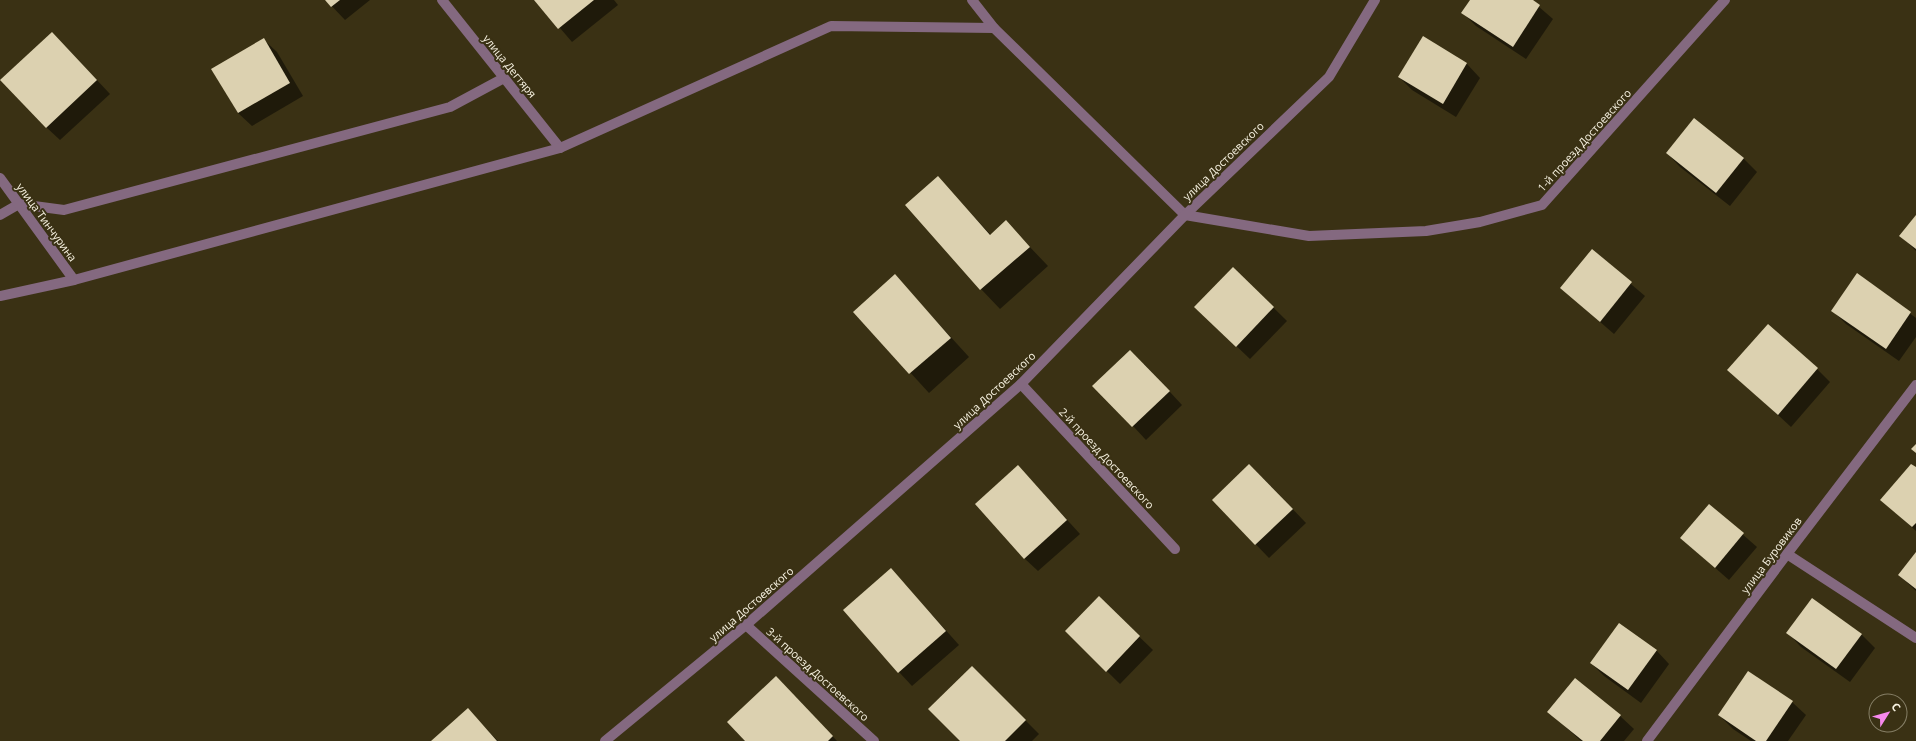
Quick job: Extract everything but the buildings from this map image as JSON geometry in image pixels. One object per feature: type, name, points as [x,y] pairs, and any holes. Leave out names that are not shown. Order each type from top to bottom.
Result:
[{"type":"street","name":"улица Дегтяря","points":[[442,0],[560,148]]},
{"type":"street","points":[[972,0],[994,28],[1184,215]]},
{"type":"street","name":"улица Достоевского","points":[[605,741],[746,625],[1022,384],[1184,215],[1329,77],[1376,0]]},
{"type":"street","name":"1-й проезд Достоевского","points":[[1184,215],[1309,236],[1426,231],[1480,222],[1542,205],[1725,0]]},
{"type":"street","points":[[0,296],[74,280],[560,148],[832,26],[994,28]]},
{"type":"street","points":[[0,215],[19,204],[64,210],[450,107],[504,78]]},
{"type":"street","name":"улица Тинчурина","points":[[0,178],[74,280]]},
{"type":"street","name":"2-й проезд Достоевского","points":[[1022,384],[1175,549]]},
{"type":"street","name":"улица Буровиков","points":[[1647,741],[1916,385]]},
{"type":"street","points":[[1787,554],[1916,638]]},
{"type":"street","name":"3-й проезд Достоевского","points":[[746,625],[874,741]]}]
